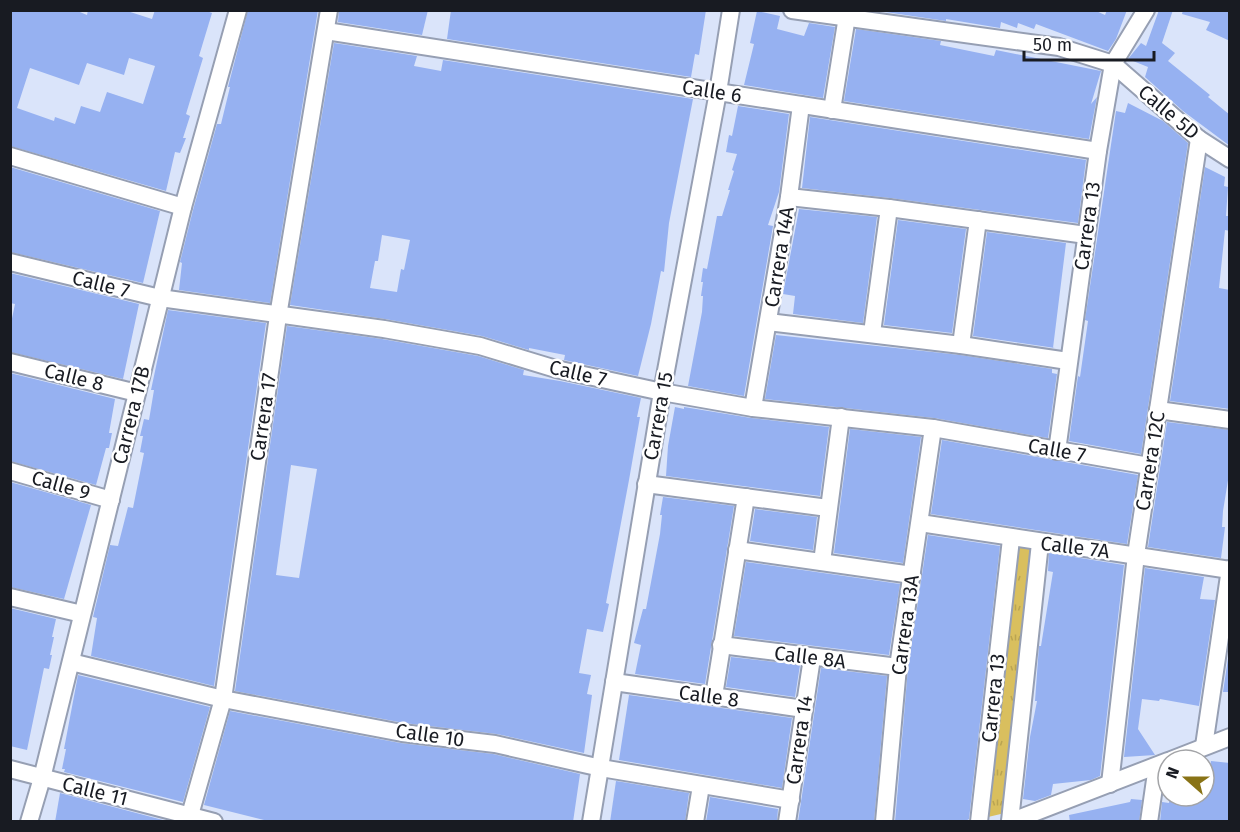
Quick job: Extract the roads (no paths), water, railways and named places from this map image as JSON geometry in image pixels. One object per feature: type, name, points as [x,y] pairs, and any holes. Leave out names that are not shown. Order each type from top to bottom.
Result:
[{"type":"street","name":"Carrera 17B","points":[[29,822],[42,778],[183,207],[238,10]]},
{"type":"street","name":"Carrera 17","points":[[189,818],[223,699],[278,316],[329,10]]},
{"type":"street","name":"Carrera 15","points":[[591,822],[646,484],[718,92],[730,10]]},
{"type":"street","name":"Calle 5D","points":[[792,10],[847,15],[1059,47],[1113,64],[1199,139],[1230,159]]},
{"type":"street","name":"Carrera 13","points":[[1057,451],[1098,151],[1113,64],[1146,10]]},
{"type":"street","points":[[832,110],[847,15]]},
{"type":"street","name":"Calle 6","points":[[326,32],[1098,151]]},
{"type":"street","name":"Carrera 14A","points":[[753,408],[789,196],[801,105]]},
{"type":"street","name":"Carrera 12C","points":[[1110,784],[1136,555],[1199,139]]},
{"type":"street","points":[[10,156],[183,207]]},
{"type":"street","points":[[789,196],[1086,235]]},
{"type":"street","points":[[872,333],[889,208]]},
{"type":"street","points":[[961,345],[978,220]]},
{"type":"street","name":"Calle 7","points":[[10,262],[160,298],[384,329],[480,346],[556,369],[662,392],[753,408],[933,428],[1149,466]]},
{"type":"street","points":[[768,322],[872,333],[1068,361]]},
{"type":"street","name":"Calle 8","points":[[10,362],[137,393]]},
{"type":"street","points":[[1158,410],[1230,420]]},
{"type":"street","points":[[822,562],[841,417]]},
{"type":"street","name":"Carrera 13A","points":[[884,822],[898,667],[933,428]]},
{"type":"street","name":"Calle 9","points":[[10,471],[111,500]]},
{"type":"street","points":[[646,484],[828,508]]},
{"type":"street","points":[[714,696],[746,497]]},
{"type":"street","name":"Calle 7A","points":[[920,523],[1011,539],[1230,570]]},
{"type":"street","name":"Carrera 13","points":[[979,822],[1011,539]]},
{"type":"street","name":"Carrera 13","points":[[1010,821],[1040,543]]},
{"type":"street","points":[[737,550],[912,575]]},
{"type":"street","points":[[1204,746],[1230,570]]},
{"type":"street","points":[[10,597],[82,614]]},
{"type":"street","name":"Calle 8A","points":[[721,645],[898,667]]},
{"type":"street","name":"Carrera 14","points":[[787,822],[812,657]]},
{"type":"street","name":"Calle 10","points":[[71,662],[223,699],[402,733],[495,744],[601,768],[790,800]]},
{"type":"street","name":"Calle 8","points":[[614,682],[804,709]]},
{"type":"street","points":[[1199,748],[1230,737]]},
{"type":"street","points":[[1010,821],[1156,766]]},
{"type":"street","name":"Calle 11","points":[[10,769],[189,818],[214,822]]},
{"type":"street","points":[[695,822],[700,786]]},
{"type":"street","points":[[1149,822],[1156,796]]},
{"type":"street","points":[[1057,822],[1059,803]]}]
